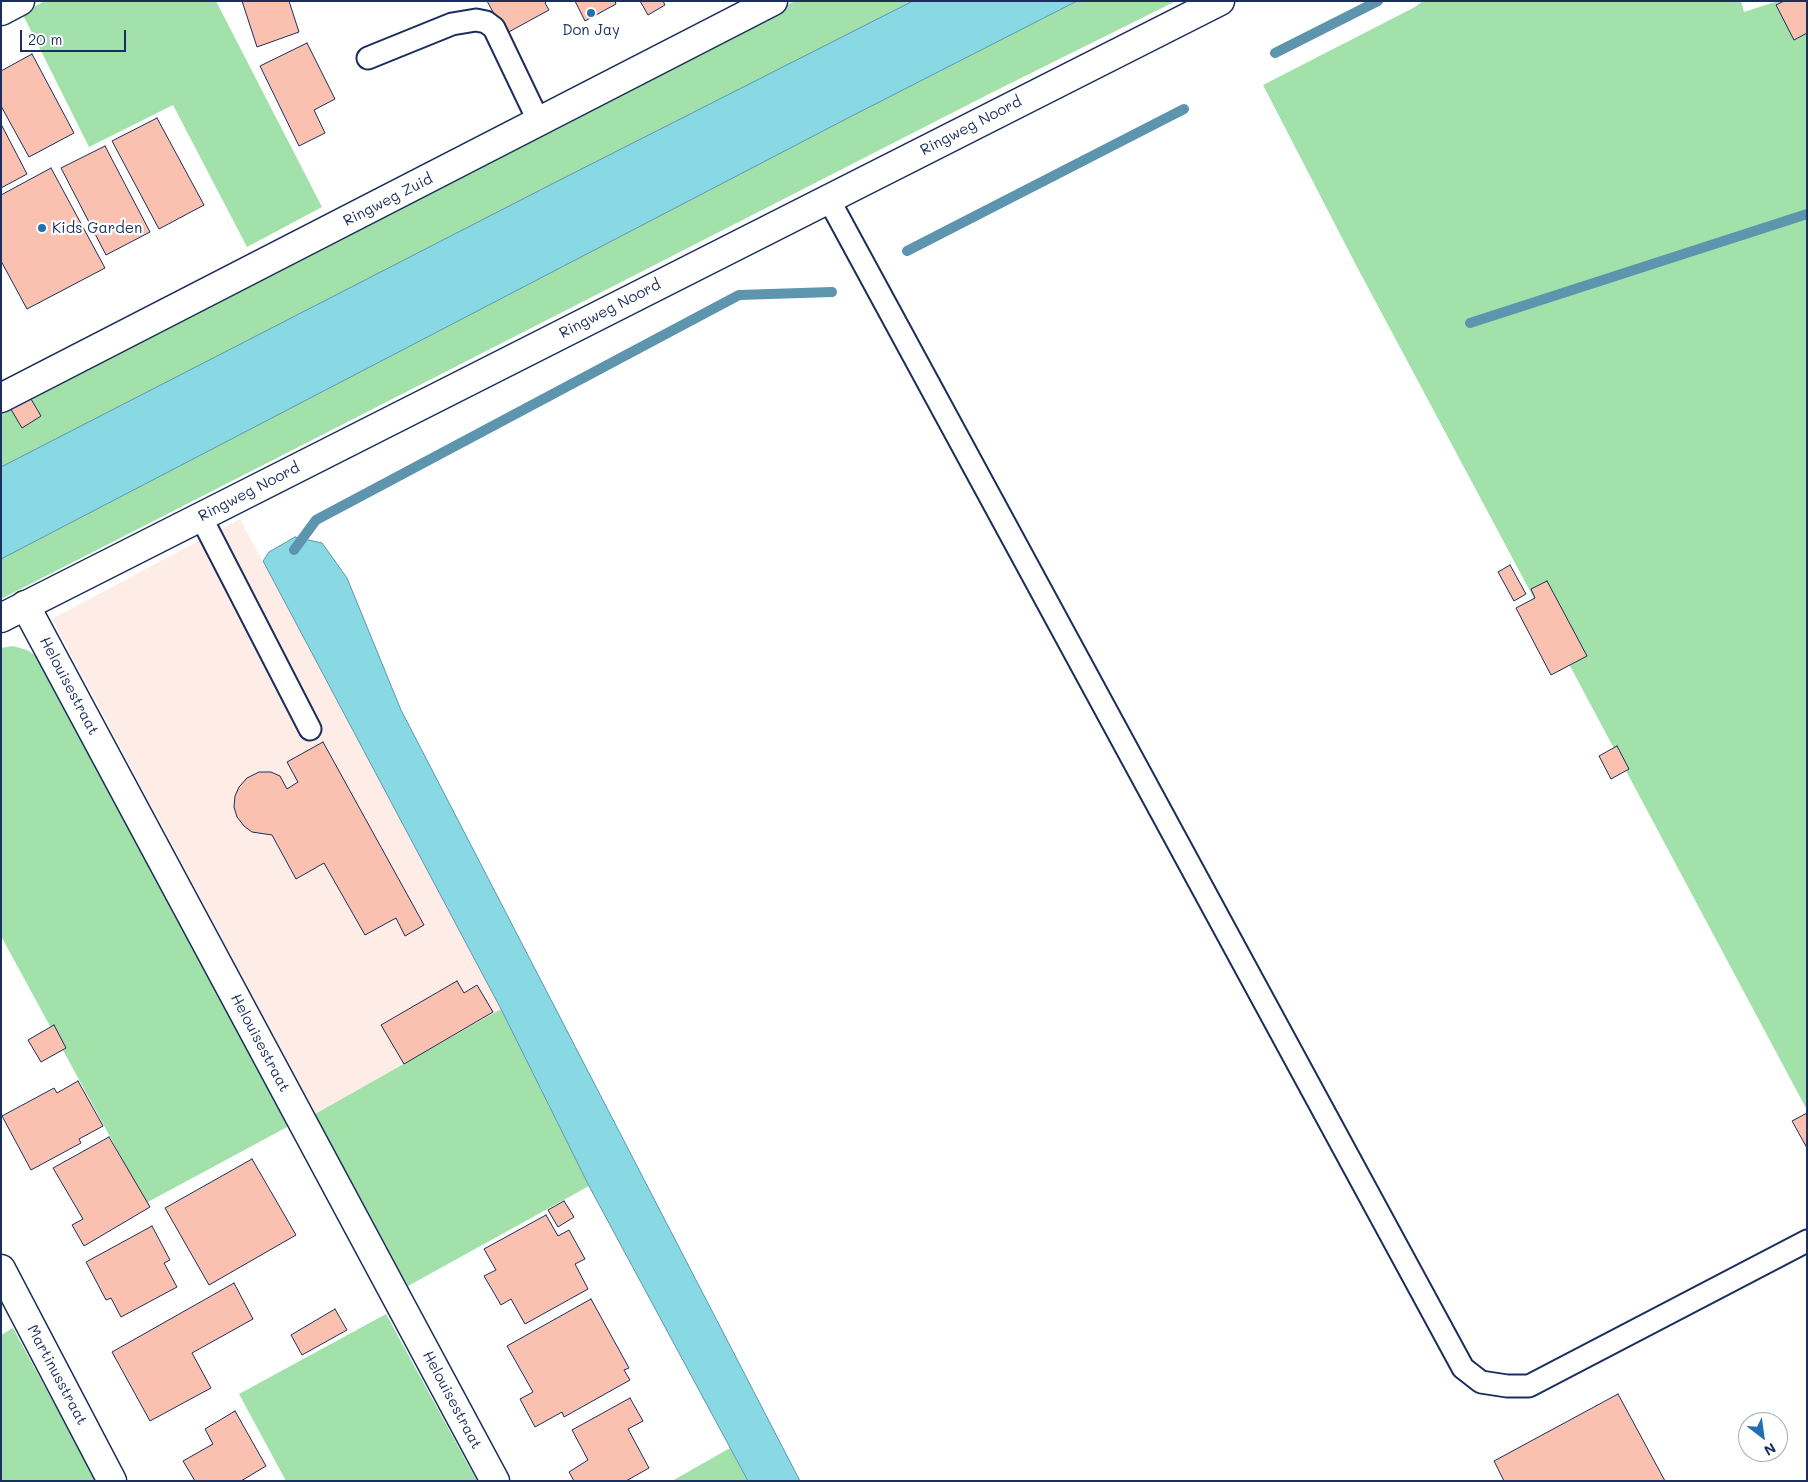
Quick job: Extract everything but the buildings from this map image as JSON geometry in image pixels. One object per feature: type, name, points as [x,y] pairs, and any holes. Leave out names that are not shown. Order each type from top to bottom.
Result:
[{"type":"street","points":[[1,11],[20,1]]},
{"type":"street","name":"Ringweg Zuid","points":[[1,398],[773,1]]},
{"type":"street","name":"Ringweg Noord","points":[[1,618],[1220,1]]},
{"type":"street","name":"Helouisestraat","points":[[25,605],[495,1481]]},
{"type":"street","name":"Martinusstraat","points":[[1,1269],[112,1481]]},
{"type":"lane","points":[[368,58],[452,24],[476,20],[486,22],[494,28],[539,122]]},
{"type":"lane","points":[[828,198],[1463,1368],[1481,1382],[1507,1386],[1529,1386],[1807,1242]]},
{"type":"lane","points":[[200,517],[310,729]]},
{"type":"shaded area","points":[[240,519],[501,1009],[315,1114],[52,619]]},
{"type":"green space","points":[[45,1],[216,1],[322,207],[247,247],[173,105],[89,147],[22,13]]},
{"type":"green space","points":[[795,1],[913,1],[1,467],[1,413]]},
{"type":"green space","points":[[1077,1],[1176,1],[993,92],[1,599],[1,559],[846,119]]},
{"type":"green space","points":[[1423,1],[1741,1],[1744,12],[1778,1],[1807,1],[1807,1110],[1356,265],[1263,85],[1415,7]]},
{"type":"green space","points":[[13,646],[27,650],[41,659],[289,1126],[146,1203],[1,936],[1,648]]},
{"type":"green space","points":[[501,1009],[589,1186],[408,1286],[315,1114]]},
{"type":"green space","points":[[386,1314],[477,1481],[286,1481],[239,1394]]},
{"type":"green space","points":[[13,1328],[96,1481],[1,1481],[1,1335]]},
{"type":"green space","points":[[730,1448],[748,1481],[672,1481]]},
{"type":"water","points":[[913,1],[1077,1],[846,119],[1,559],[1,467]]},
{"type":"water","points":[[295,537],[322,543],[347,578],[401,710],[800,1481],[748,1481],[589,1186],[501,1009],[263,561],[269,552]]},
{"type":"waterway","points":[[1275,53],[1378,1]]},
{"type":"waterway","points":[[907,251],[1184,109]]},
{"type":"waterway","points":[[1470,323],[1807,214]]},
{"type":"waterway","points":[[294,550],[316,520],[739,295],[832,292]]},
{"type":"place","name":"Don Jay","points":[[591,13]]},
{"type":"place","name":"Kids Garden","points":[[42,228]]}]
